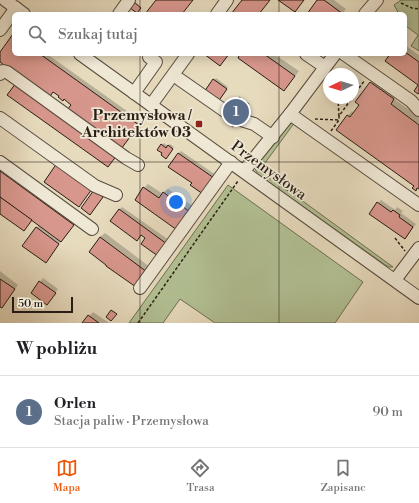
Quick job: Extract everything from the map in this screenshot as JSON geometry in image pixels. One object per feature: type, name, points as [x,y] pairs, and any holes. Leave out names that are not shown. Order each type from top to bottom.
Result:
[{"type":"street","points":[[5,0],[20,11]]},
{"type":"street","points":[[120,12],[129,0]]},
{"type":"street","points":[[218,12],[227,0]]},
{"type":"street","points":[[366,12],[378,0]]},
{"type":"street","points":[[0,30],[12,19]]},
{"type":"street","name":"Przemysłowa","points":[[87,56],[134,92],[419,298]]},
{"type":"street","points":[[152,105],[187,56]]},
{"type":"street","points":[[309,56],[325,67]]},
{"type":"street","points":[[244,171],[273,137],[333,56]]},
{"type":"street","points":[[347,56],[411,101],[419,110]]},
{"type":"street","points":[[134,92],[156,62],[149,57]]},
{"type":"street","points":[[0,74],[3,71],[7,72],[126,158],[138,165]]},
{"type":"street","points":[[179,79],[235,118],[254,124],[273,137]]},
{"type":"street","points":[[290,114],[419,205]]},
{"type":"street","points":[[0,118],[95,186],[116,195]]},
{"type":"street","points":[[0,162],[92,229]]},
{"type":"street","points":[[140,288],[231,162]]},
{"type":"street","points":[[395,280],[419,248]]},
{"type":"path","points":[[401,2],[412,8],[419,9]]},
{"type":"path","points":[[359,88],[370,73]]},
{"type":"path","points":[[326,140],[339,120],[338,104]]},
{"type":"path","points":[[339,116],[347,104]]},
{"type":"path","points":[[314,119],[339,120]]},
{"type":"path","points":[[138,323],[244,171]]},
{"type":"path","points":[[395,238],[408,253]]},
{"type":"green space","points":[[401,0],[419,0],[419,51],[411,46],[418,35],[407,27],[407,12],[398,12],[394,5]]},
{"type":"green space","points":[[290,122],[295,122],[265,163],[263,163],[259,159]]},
{"type":"green space","points":[[256,164],[259,167],[259,171],[289,191],[393,267],[389,267],[384,264],[259,175],[255,167]]},
{"type":"green space","points":[[228,185],[363,282],[335,323],[215,323],[180,299],[163,323],[129,323]]},
{"type":"building","points":[[156,0],[193,0],[184,12],[147,12]]},
{"type":"building","points":[[242,0],[270,0],[261,12],[233,12]]},
{"type":"building","points":[[278,0],[304,0],[295,12]]},
{"type":"building","points":[[317,0],[324,0],[340,12],[308,12]]},
{"type":"building","points":[[134,2],[141,8],[138,12],[136,12],[130,8]]},
{"type":"building","points":[[12,35],[12,56],[43,56],[139,125],[121,149],[67,110],[71,105],[64,99],[63,101],[53,92],[49,98],[0,62],[0,52]]},
{"type":"building","points":[[407,53],[419,62],[419,93],[418,94],[414,91],[418,85],[385,61],[389,56],[407,56]]},
{"type":"building","points":[[207,56],[228,56],[220,66]]},
{"type":"building","points":[[239,56],[267,56],[295,76],[284,91],[238,58]]},
{"type":"building","points":[[213,79],[227,89],[218,102],[204,92]]},
{"type":"building","points":[[370,82],[394,99],[391,104],[419,125],[419,189],[417,188],[416,191],[412,188],[414,186],[336,130],[347,115],[350,117],[359,105],[358,104],[359,104],[359,97]]},
{"type":"building","points":[[16,83],[117,155],[108,167],[7,95]]},
{"type":"building","points":[[239,97],[249,104],[233,127],[223,119]]},
{"type":"building","points":[[161,144],[166,148],[168,145],[173,149],[166,159],[161,155],[162,153],[157,150]]},
{"type":"building","points":[[178,153],[214,178],[203,194],[190,185],[192,183],[168,167]]},
{"type":"building","points":[[57,163],[92,189],[79,207],[44,182]]},
{"type":"building","points":[[0,171],[74,225],[61,242],[0,197]]},
{"type":"building","points":[[143,187],[159,198],[163,192],[190,212],[177,230],[135,200]]},
{"type":"building","points":[[94,190],[103,197],[90,215],[81,208]]},
{"type":"building","points":[[0,197],[32,220],[24,231],[0,214]]},
{"type":"building","points":[[377,202],[391,212],[393,210],[400,215],[399,217],[413,227],[405,239],[369,214]]},
{"type":"building","points":[[119,209],[167,244],[158,256],[141,244],[145,238],[141,235],[137,241],[110,221]]},
{"type":"building","points":[[36,227],[59,244],[46,263],[22,246]]},
{"type":"building","points":[[100,237],[147,272],[136,287],[89,252]]},
{"type":"building","points":[[0,279],[15,289],[2,308],[0,307]]},
{"type":"building","points":[[39,281],[56,293],[47,305],[31,293]]},
{"type":"building","points":[[111,310],[117,314],[111,321],[106,317]]},
{"type":"building","points":[[88,315],[99,323],[82,323]]},
{"type":"place","name":"Orlen","points":[[236,112]]},
{"type":"place","name":"Przemysłowa / Architektów 03","points":[[199,124]]}]
